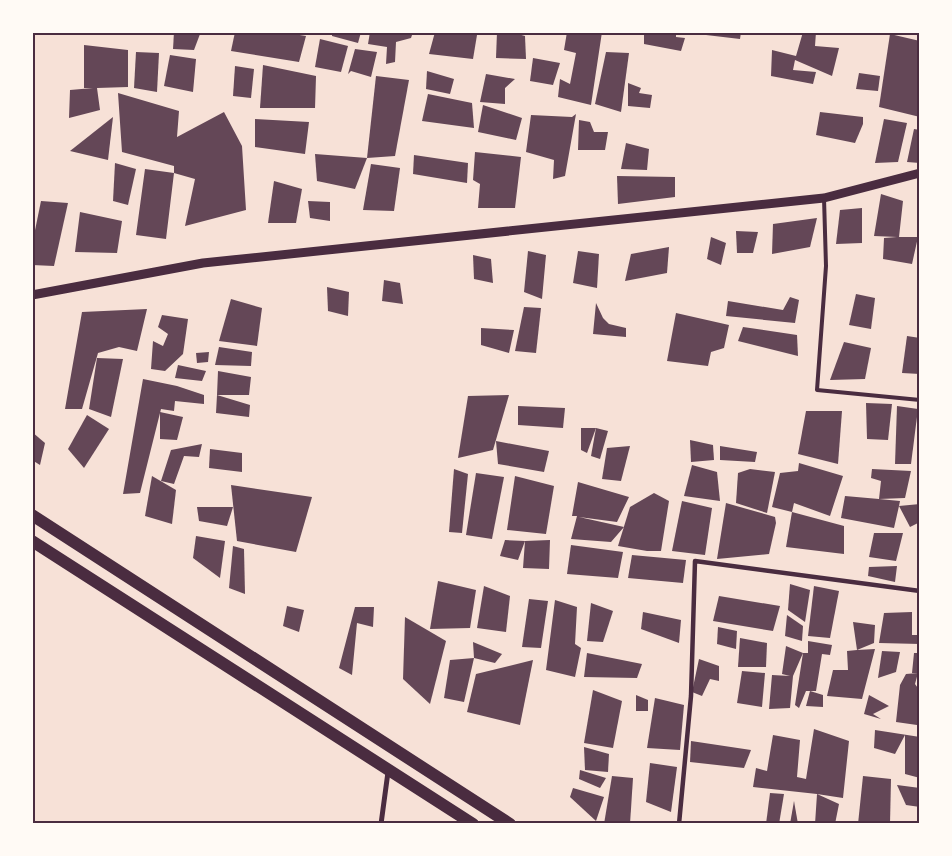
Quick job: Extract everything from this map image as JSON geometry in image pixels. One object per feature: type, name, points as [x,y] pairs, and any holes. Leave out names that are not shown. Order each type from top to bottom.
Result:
[{"type":"main road","points":[[32,515],[510,824]]},
{"type":"main road","points":[[32,541],[472,824]]},
{"type":"street","points":[[32,295],[203,263],[824,198],[920,173]]},
{"type":"street","points":[[679,824],[691,696],[695,561],[920,592]]},
{"type":"street","points":[[381,824],[388,769]]},
{"type":"lane","points":[[824,198],[826,266],[818,390],[920,400]]},
{"type":"building","points":[[174,32],[195,32],[200,34],[194,50],[173,49]]},
{"type":"building","points":[[235,32],[281,32],[306,36],[299,62],[231,51]]},
{"type":"building","points":[[332,32],[361,32],[358,43],[332,36]]},
{"type":"building","points":[[370,32],[413,32],[411,38],[396,42],[395,62],[386,64],[387,47],[368,44]]},
{"type":"building","points":[[435,32],[459,32],[477,35],[473,59],[429,54]]},
{"type":"building","points":[[497,32],[511,32],[525,36],[526,59],[496,58]]},
{"type":"building","points":[[567,32],[602,32],[591,105],[558,97],[560,79],[570,84],[576,53],[564,50]]},
{"type":"building","points":[[644,32],[676,32],[676,37],[685,38],[681,51],[644,44]]},
{"type":"building","points":[[706,32],[741,32],[740,39],[706,35]]},
{"type":"building","points":[[803,32],[816,32],[815,46],[839,48],[832,76],[795,60],[793,70],[816,72],[813,84],[771,76],[772,50],[796,56]]},
{"type":"building","points":[[890,34],[920,41],[920,117],[879,107]]},
{"type":"building","points":[[320,39],[348,46],[341,72],[315,67]]},
{"type":"building","points":[[84,45],[128,50],[128,87],[97,88],[100,110],[69,118],[70,90],[93,88],[84,88]]},
{"type":"building","points":[[355,49],[377,52],[371,77],[351,71],[348,74]]},
{"type":"building","points":[[136,52],[159,53],[157,92],[134,88]]},
{"type":"building","points":[[606,52],[629,53],[621,112],[595,104]]},
{"type":"building","points":[[170,55],[196,59],[193,92],[164,86]]},
{"type":"building","points":[[533,58],[560,63],[553,85],[530,81]]},
{"type":"building","points":[[263,65],[316,76],[315,108],[260,108]]},
{"type":"building","points":[[235,66],[254,69],[251,98],[233,96]]},
{"type":"building","points":[[427,71],[454,79],[450,94],[426,89]]},
{"type":"building","points":[[859,73],[880,76],[878,91],[856,89]]},
{"type":"building","points":[[486,74],[515,79],[505,88],[505,104],[480,102]]},
{"type":"building","points":[[376,76],[409,80],[395,156],[367,158]]},
{"type":"building","points":[[628,83],[641,88],[639,93],[652,95],[650,108],[628,106]]},
{"type":"building","points":[[118,93],[179,111],[177,137],[224,112],[242,146],[246,210],[185,226],[195,179],[174,173],[174,166],[122,152]]},
{"type":"building","points":[[428,94],[472,103],[474,128],[422,121]]},
{"type":"building","points":[[483,105],[522,118],[516,140],[478,132]]},
{"type":"building","points":[[820,112],[863,117],[863,124],[855,143],[816,135]]},
{"type":"building","points":[[576,114],[565,176],[553,179],[554,160],[526,152],[531,115],[572,117]]},
{"type":"building","points":[[113,117],[108,160],[70,151]]},
{"type":"building","points":[[255,119],[309,122],[305,154],[255,147]]},
{"type":"building","points":[[884,119],[907,123],[898,162],[875,163]]},
{"type":"building","points":[[579,120],[590,122],[594,132],[608,132],[605,150],[578,150]]},
{"type":"building","points":[[914,129],[920,130],[920,163],[907,162]]},
{"type":"building","points":[[626,143],[649,149],[647,170],[621,169]]},
{"type":"building","points":[[475,152],[521,157],[515,208],[478,208],[480,184],[473,180]]},
{"type":"building","points":[[315,154],[367,158],[355,189],[317,181]]},
{"type":"building","points":[[414,155],[468,163],[467,183],[413,174]]},
{"type":"building","points":[[115,163],[136,169],[128,205],[113,201]]},
{"type":"building","points":[[371,164],[400,168],[394,211],[363,210]]},
{"type":"building","points":[[145,169],[174,173],[166,239],[136,235]]},
{"type":"building","points":[[617,176],[675,177],[675,197],[618,204]]},
{"type":"building","points":[[274,181],[302,189],[296,223],[268,223]]},
{"type":"building","points":[[881,194],[903,201],[899,237],[918,237],[912,264],[883,259],[884,238],[897,237],[874,236]]},
{"type":"building","points":[[41,201],[68,203],[54,266],[32,265],[32,245]]},
{"type":"building","points":[[308,201],[330,202],[330,221],[310,218]]},
{"type":"building","points":[[862,208],[862,243],[836,244],[840,210]]},
{"type":"building","points":[[80,212],[122,221],[117,253],[75,252]]},
{"type":"building","points":[[817,218],[810,247],[772,254],[773,224]]},
{"type":"building","points":[[736,231],[758,232],[753,253],[737,253]]},
{"type":"building","points":[[711,237],[726,243],[721,265],[707,259]]},
{"type":"building","points":[[669,247],[667,273],[625,281],[631,254]]},
{"type":"building","points":[[528,251],[546,255],[542,299],[524,292]]},
{"type":"building","points":[[578,251],[599,254],[597,288],[573,283]]},
{"type":"building","points":[[473,255],[491,259],[493,283],[474,279]]},
{"type":"building","points":[[384,280],[400,283],[403,304],[382,301]]},
{"type":"building","points":[[327,287],[349,292],[348,316],[328,311]]},
{"type":"building","points":[[856,294],[875,298],[871,329],[849,325]]},
{"type":"building","points":[[790,297],[799,300],[795,323],[726,316],[728,301],[783,310]]},
{"type":"building","points":[[231,299],[262,308],[257,346],[219,341]]},
{"type":"building","points":[[596,303],[603,318],[609,324],[626,328],[626,337],[593,334]]},
{"type":"building","points":[[524,307],[541,308],[536,353],[515,351]]},
{"type":"building","points":[[147,309],[137,351],[119,347],[98,353],[82,409],[65,409],[82,312]]},
{"type":"building","points":[[676,313],[729,325],[724,348],[711,352],[708,366],[667,361]]},
{"type":"building","points":[[162,315],[188,319],[183,354],[165,371],[151,369],[153,341],[163,346],[168,334],[158,327]]},
{"type":"building","points":[[743,327],[797,335],[798,356],[738,341]]},
{"type":"building","points":[[481,328],[514,330],[509,353],[481,345]]},
{"type":"building","points":[[907,336],[920,338],[920,374],[902,373]]},
{"type":"building","points":[[844,342],[871,348],[865,379],[830,380]]},
{"type":"building","points":[[219,347],[252,352],[251,366],[215,365]]},
{"type":"building","points":[[209,352],[208,362],[197,363],[196,353]]},
{"type":"building","points":[[97,358],[123,359],[111,417],[89,409]]},
{"type":"building","points":[[178,365],[206,371],[202,381],[175,378]]},
{"type":"building","points":[[218,371],[251,377],[249,395],[217,395]]},
{"type":"building","points":[[143,379],[177,386],[204,395],[204,404],[175,401],[174,411],[161,409],[140,493],[123,494]]},
{"type":"building","points":[[217,395],[250,405],[249,417],[216,413]]},
{"type":"building","points":[[509,395],[493,450],[458,458],[468,396]]},
{"type":"building","points":[[866,403],[892,404],[888,440],[867,439]]},
{"type":"building","points":[[518,406],[565,408],[563,428],[518,425]]},
{"type":"building","points":[[897,406],[918,409],[911,464],[895,464]]},
{"type":"building","points":[[806,411],[842,411],[838,464],[798,454]]},
{"type":"building","points":[[160,412],[183,417],[177,440],[160,439]]},
{"type":"building","points":[[87,415],[109,429],[84,468],[68,449]]},
{"type":"building","points":[[581,428],[596,428],[587,453],[581,450]]},
{"type":"building","points":[[596,428],[608,431],[600,459],[591,456]]},
{"type":"building","points":[[32,432],[45,443],[40,465],[32,460]]},
{"type":"building","points":[[690,440],[713,445],[714,460],[691,462]]},
{"type":"building","points":[[496,441],[549,451],[544,472],[498,464]]},
{"type":"building","points":[[202,444],[199,457],[184,456],[174,484],[161,481],[171,450]]},
{"type":"building","points":[[630,446],[621,481],[602,479],[607,448]]},
{"type":"building","points":[[720,446],[757,452],[755,462],[720,460]]},
{"type":"building","points":[[210,449],[242,453],[242,472],[209,468]]},
{"type":"building","points":[[799,463],[843,476],[830,516],[794,503],[792,512],[772,507],[780,473],[798,471]]},
{"type":"building","points":[[692,465],[717,472],[720,501],[684,496]]},
{"type":"building","points":[[454,469],[468,474],[462,533],[449,532]]},
{"type":"building","points":[[750,469],[775,472],[767,513],[736,503],[738,473]]},
{"type":"building","points":[[872,469],[911,471],[905,498],[879,499],[881,481],[871,478]]},
{"type":"building","points":[[476,473],[504,477],[492,539],[466,535]]},
{"type":"building","points":[[152,476],[176,490],[172,524],[145,516]]},
{"type":"building","points":[[515,476],[554,486],[546,534],[507,530]]},
{"type":"building","points":[[578,482],[629,497],[617,522],[579,517],[624,527],[611,542],[571,539],[577,516],[572,516]]},
{"type":"building","points":[[231,485],[312,497],[296,552],[237,541]]},
{"type":"building","points":[[654,493],[669,501],[661,551],[647,551],[618,546],[630,507]]},
{"type":"building","points":[[845,496],[900,501],[894,528],[841,518]]},
{"type":"building","points":[[682,501],[712,508],[705,555],[672,551]]},
{"type":"building","points":[[726,503],[775,517],[776,523],[769,554],[717,559]]},
{"type":"building","points":[[920,504],[920,522],[910,527],[899,506]]},
{"type":"building","points":[[197,507],[233,507],[227,526],[199,521]]},
{"type":"building","points":[[792,512],[844,526],[844,554],[786,547]]},
{"type":"building","points":[[874,533],[903,533],[896,561],[869,557]]},
{"type":"building","points":[[196,536],[225,541],[220,578],[193,558]]},
{"type":"building","points":[[505,540],[525,541],[518,560],[500,556]]},
{"type":"building","points":[[550,540],[549,569],[523,568],[525,541]]},
{"type":"building","points":[[571,545],[623,552],[618,578],[567,574]]},
{"type":"building","points":[[233,546],[244,549],[245,594],[229,588]]},
{"type":"building","points":[[632,555],[686,560],[683,583],[628,578]]},
{"type":"building","points":[[897,566],[895,582],[868,576],[869,567]]},
{"type":"building","points":[[438,581],[476,590],[470,628],[430,629]]},
{"type":"building","points":[[790,584],[810,590],[805,622],[788,610]]},
{"type":"building","points":[[484,586],[510,596],[506,632],[477,628]]},
{"type":"building","points":[[814,586],[839,591],[830,638],[808,636]]},
{"type":"building","points":[[719,596],[780,606],[773,631],[713,621]]},
{"type":"building","points":[[529,599],[548,601],[541,648],[522,647]]},
{"type":"building","points":[[555,600],[577,607],[575,644],[581,648],[575,677],[546,670]]},
{"type":"building","points":[[591,603],[613,611],[603,642],[587,641]]},
{"type":"building","points":[[287,606],[304,610],[299,632],[283,626]]},
{"type":"building","points":[[355,607],[374,607],[373,627],[357,623],[352,675],[339,668]]},
{"type":"building","points":[[643,612],[681,620],[679,643],[641,629]]},
{"type":"building","points":[[912,612],[912,635],[920,635],[920,644],[879,643],[884,613]]},
{"type":"building","points":[[787,615],[803,626],[802,641],[785,636]]},
{"type":"building","points":[[405,617],[446,641],[430,704],[403,679]]},
{"type":"building","points":[[853,622],[875,625],[874,643],[857,650]]},
{"type":"building","points":[[718,627],[737,631],[736,649],[717,644]]},
{"type":"building","points":[[740,638],[767,643],[766,667],[738,667]]},
{"type":"building","points":[[808,641],[832,645],[830,655],[822,654],[816,691],[806,691],[799,708],[795,705],[803,653],[808,653]]},
{"type":"building","points":[[473,642],[502,654],[495,663],[474,658]]},
{"type":"building","points":[[786,646],[803,653],[793,676],[790,708],[769,709],[772,675],[790,676],[782,674]]},
{"type":"building","points":[[875,649],[862,699],[827,696],[833,670],[848,670],[847,651]]},
{"type":"building","points":[[882,651],[900,652],[896,672],[878,678]]},
{"type":"building","points":[[587,653],[642,664],[637,678],[584,677]]},
{"type":"building","points":[[914,653],[920,653],[920,673],[912,673]]},
{"type":"building","points":[[474,658],[464,702],[444,698],[450,660]]},
{"type":"building","points":[[699,659],[719,666],[719,681],[710,679],[702,696],[692,692]]},
{"type":"building","points":[[533,660],[520,725],[467,712],[476,674]]},
{"type":"building","points":[[742,671],[765,673],[762,707],[737,703]]},
{"type":"building","points":[[918,673],[915,684],[920,691],[917,725],[896,722],[900,685],[906,674]]},
{"type":"building","points":[[593,690],[622,701],[613,748],[584,743]]},
{"type":"building","points":[[810,691],[823,695],[823,707],[806,706]]},
{"type":"building","points":[[636,695],[648,700],[648,711],[636,711]]},
{"type":"building","points":[[869,695],[889,706],[873,714],[881,719],[864,714]]},
{"type":"building","points":[[655,698],[684,705],[680,750],[647,748]]},
{"type":"building","points":[[814,729],[849,741],[843,798],[753,787],[756,768],[767,771],[773,735],[800,740],[797,777],[806,779]]},
{"type":"building","points":[[875,730],[920,737],[920,778],[905,774],[905,735],[895,754],[874,748]]},
{"type":"building","points":[[691,741],[751,750],[744,768],[690,762]]},
{"type":"building","points":[[584,747],[609,754],[608,772],[585,770]]},
{"type":"building","points":[[650,763],[677,767],[671,812],[646,802]]},
{"type":"building","points":[[580,770],[606,778],[600,788],[579,779]]},
{"type":"building","points":[[612,776],[633,778],[630,824],[604,824]]},
{"type":"building","points":[[863,776],[891,779],[890,824],[858,824]]},
{"type":"building","points":[[897,785],[920,788],[920,807],[906,805]]},
{"type":"building","points":[[573,788],[604,797],[596,821],[570,797]]},
{"type":"building","points":[[770,793],[784,794],[779,824],[766,824]]},
{"type":"building","points":[[817,794],[839,804],[835,824],[815,824]]},
{"type":"building","points":[[794,801],[798,824],[790,824]]}]
